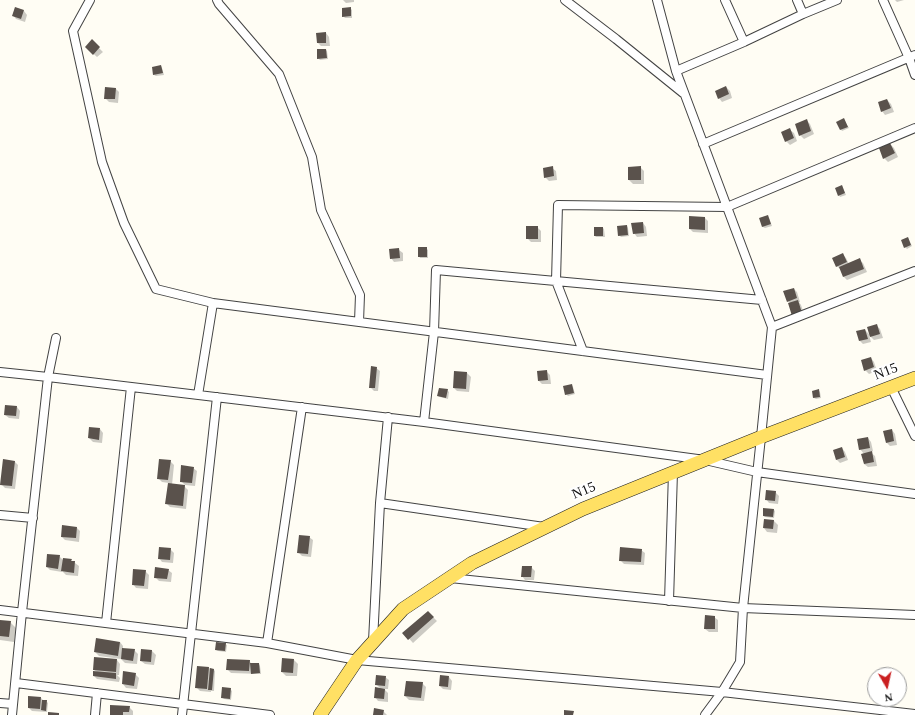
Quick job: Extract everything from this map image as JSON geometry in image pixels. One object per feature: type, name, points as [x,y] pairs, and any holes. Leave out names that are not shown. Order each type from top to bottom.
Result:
[{"type":"main road","name":"N15","points":[[320,715],[357,660],[403,609],[472,564],[582,509],[761,437],[915,378]]},
{"type":"street","points":[[90,0],[73,31],[102,162],[124,223],[156,289],[213,303],[767,375]]},
{"type":"street","points":[[217,0],[279,74],[312,157],[321,210],[360,295],[359,322]]},
{"type":"street","points":[[565,0],[684,93]]},
{"type":"street","points":[[657,0],[676,72],[772,327],[743,608],[740,662],[722,692],[705,715]]},
{"type":"street","points":[[725,0],[744,42]]},
{"type":"street","points":[[797,0],[803,14]]},
{"type":"street","points":[[676,72],[803,14],[838,0]]},
{"type":"street","points":[[884,0],[912,56],[915,75]]},
{"type":"street","points":[[703,144],[912,56]]},
{"type":"street","points":[[583,351],[556,281],[558,205],[727,207],[915,128]]},
{"type":"street","points":[[424,422],[434,332],[436,270],[762,300]]},
{"type":"street","points":[[772,327],[915,271]]},
{"type":"street","points":[[198,395],[213,303]]},
{"type":"street","points":[[12,715],[48,377],[56,338]]},
{"type":"street","points":[[0,372],[388,417],[705,460],[757,472],[915,494]]},
{"type":"street","points":[[106,623],[130,387]]},
{"type":"street","points":[[891,387],[915,436]]},
{"type":"street","points":[[182,715],[217,397]]},
{"type":"street","points":[[267,643],[302,407]]},
{"type":"street","points":[[373,642],[380,503],[388,417]]},
{"type":"street","points":[[669,601],[674,472]]},
{"type":"street","points":[[380,503],[545,527]]},
{"type":"street","points":[[0,514],[33,518]]},
{"type":"street","points":[[450,578],[743,608],[915,615]]},
{"type":"street","points":[[0,610],[267,643],[357,660],[722,692],[915,714]]},
{"type":"street","points":[[16,683],[270,715]]},
{"type":"street","points":[[95,715],[97,693]]},
{"type":"street","points":[[0,703],[13,704]]},
{"type":"building","points":[[15,7],[24,10],[21,19],[12,16]]},
{"type":"building","points":[[351,7],[351,16],[342,17],[342,8]]},
{"type":"building","points":[[326,32],[326,43],[317,43],[316,33]]},
{"type":"building","points":[[92,39],[100,47],[93,55],[85,47]]},
{"type":"building","points":[[317,49],[326,49],[327,58],[317,59]]},
{"type":"building","points":[[161,65],[163,73],[153,75],[152,67]]},
{"type":"building","points":[[726,86],[729,94],[718,99],[715,91]]},
{"type":"building","points":[[105,87],[116,88],[115,99],[104,99]]},
{"type":"building","points":[[887,99],[891,108],[881,112],[878,102]]},
{"type":"building","points":[[844,118],[848,127],[840,130],[836,122]]},
{"type":"building","points":[[807,119],[811,131],[799,136],[795,124]]},
{"type":"building","points":[[790,128],[794,138],[785,142],[781,132]]},
{"type":"building","points":[[890,143],[895,153],[883,159],[879,148]]},
{"type":"building","points":[[553,166],[554,176],[544,178],[543,168]]},
{"type":"building","points":[[641,166],[641,180],[628,180],[628,167]]},
{"type":"building","points":[[842,185],[845,193],[838,196],[835,188]]},
{"type":"building","points":[[768,215],[771,224],[762,227],[759,218]]},
{"type":"building","points":[[689,216],[705,217],[705,230],[689,229]]},
{"type":"building","points":[[643,222],[644,233],[633,234],[631,223]]},
{"type":"building","points":[[627,225],[628,235],[618,236],[617,226]]},
{"type":"building","points":[[526,226],[538,226],[538,239],[526,239]]},
{"type":"building","points":[[594,227],[603,227],[603,236],[594,236]]},
{"type":"building","points":[[908,237],[911,245],[904,248],[901,240]]},
{"type":"building","points":[[418,247],[427,247],[427,257],[418,257]]},
{"type":"building","points":[[399,248],[400,258],[390,259],[389,249]]},
{"type":"building","points":[[843,253],[847,262],[836,267],[832,258]]},
{"type":"building","points":[[860,258],[864,269],[843,277],[839,267]]},
{"type":"building","points":[[794,288],[797,298],[787,302],[783,291]]},
{"type":"building","points":[[798,300],[802,313],[792,316],[788,303]]},
{"type":"building","points":[[877,324],[880,334],[870,337],[867,327]]},
{"type":"building","points":[[865,329],[868,339],[859,341],[856,331]]},
{"type":"building","points":[[871,357],[874,367],[864,371],[861,360]]},
{"type":"building","points":[[371,366],[377,367],[375,388],[369,388]]},
{"type":"building","points":[[547,370],[548,380],[538,381],[537,371]]},
{"type":"building","points":[[454,371],[467,372],[466,389],[453,388]]},
{"type":"building","points":[[572,384],[574,393],[565,395],[563,386]]},
{"type":"building","points":[[439,388],[448,389],[446,398],[437,396]]},
{"type":"building","points":[[819,389],[820,397],[813,398],[812,391]]},
{"type":"building","points":[[5,405],[17,406],[16,416],[4,415]]},
{"type":"building","points":[[89,427],[100,428],[99,440],[88,438]]},
{"type":"building","points":[[892,429],[894,441],[886,443],[883,431]]},
{"type":"building","points":[[868,437],[870,448],[859,450],[857,439]]},
{"type":"building","points":[[842,447],[845,457],[836,460],[833,450]]},
{"type":"building","points":[[872,451],[874,462],[864,464],[861,454]]},
{"type":"building","points":[[3,459],[15,461],[12,486],[0,485]]},
{"type":"building","points":[[159,459],[171,460],[168,480],[157,479]]},
{"type":"building","points":[[181,465],[194,467],[192,483],[180,482]]},
{"type":"building","points":[[168,483],[185,485],[183,506],[165,504]]},
{"type":"building","points":[[766,490],[776,491],[775,501],[765,500]]},
{"type":"building","points":[[763,508],[774,509],[773,517],[763,516]]},
{"type":"building","points":[[764,519],[774,520],[773,529],[763,528]]},
{"type":"building","points":[[62,525],[77,527],[76,538],[61,537]]},
{"type":"building","points":[[299,535],[310,536],[308,554],[297,553]]},
{"type":"building","points":[[159,547],[171,548],[170,560],[158,559]]},
{"type":"building","points":[[620,547],[642,549],[641,562],[619,561]]},
{"type":"building","points":[[47,554],[60,555],[58,569],[46,567]]},
{"type":"building","points":[[63,558],[72,559],[71,561],[75,561],[74,573],[61,571]]},
{"type":"building","points":[[522,566],[532,566],[531,577],[521,577]]},
{"type":"building","points":[[155,567],[169,569],[167,579],[154,578]]},
{"type":"building","points":[[133,569],[146,570],[144,586],[132,585]]},
{"type":"building","points":[[428,611],[434,617],[408,640],[402,633]]},
{"type":"building","points":[[705,615],[715,616],[715,629],[704,629]]},
{"type":"building","points":[[0,620],[11,621],[9,637],[0,636]]},
{"type":"building","points":[[96,638],[120,642],[118,656],[94,652]]},
{"type":"building","points":[[216,642],[226,643],[225,651],[215,650]]},
{"type":"building","points":[[122,648],[135,649],[133,661],[121,659]]},
{"type":"building","points":[[141,649],[152,650],[151,662],[140,661]]},
{"type":"building","points":[[94,657],[117,659],[116,672],[93,670]]},
{"type":"building","points":[[282,658],[294,659],[293,673],[281,672]]},
{"type":"building","points":[[227,659],[250,660],[249,671],[226,670]]},
{"type":"building","points":[[250,663],[259,663],[260,673],[251,674]]},
{"type":"building","points":[[197,666],[209,667],[207,689],[195,688]]},
{"type":"building","points":[[210,668],[214,669],[212,690],[208,690]]},
{"type":"building","points":[[93,671],[116,673],[116,679],[93,676]]},
{"type":"building","points":[[123,671],[136,673],[134,686],[122,684]]},
{"type":"building","points":[[376,675],[386,676],[385,686],[375,685]]},
{"type":"building","points":[[440,675],[449,676],[448,687],[439,686]]},
{"type":"building","points":[[406,681],[423,682],[421,698],[404,696]]},
{"type":"building","points":[[222,687],[231,688],[230,699],[221,698]]},
{"type":"building","points":[[375,687],[385,689],[384,699],[374,698]]},
{"type":"building","points":[[28,696],[41,697],[40,709],[28,708]]},
{"type":"building","points":[[42,700],[47,700],[46,711],[41,710]]},
{"type":"building","points":[[110,705],[130,706],[129,712],[123,712],[123,715],[110,715]]},
{"type":"building","points":[[374,708],[384,710],[383,715],[373,715]]},
{"type":"building","points":[[564,710],[574,711],[573,715],[564,715]]},
{"type":"building","points":[[48,712],[59,713],[59,715],[48,715]]}]
